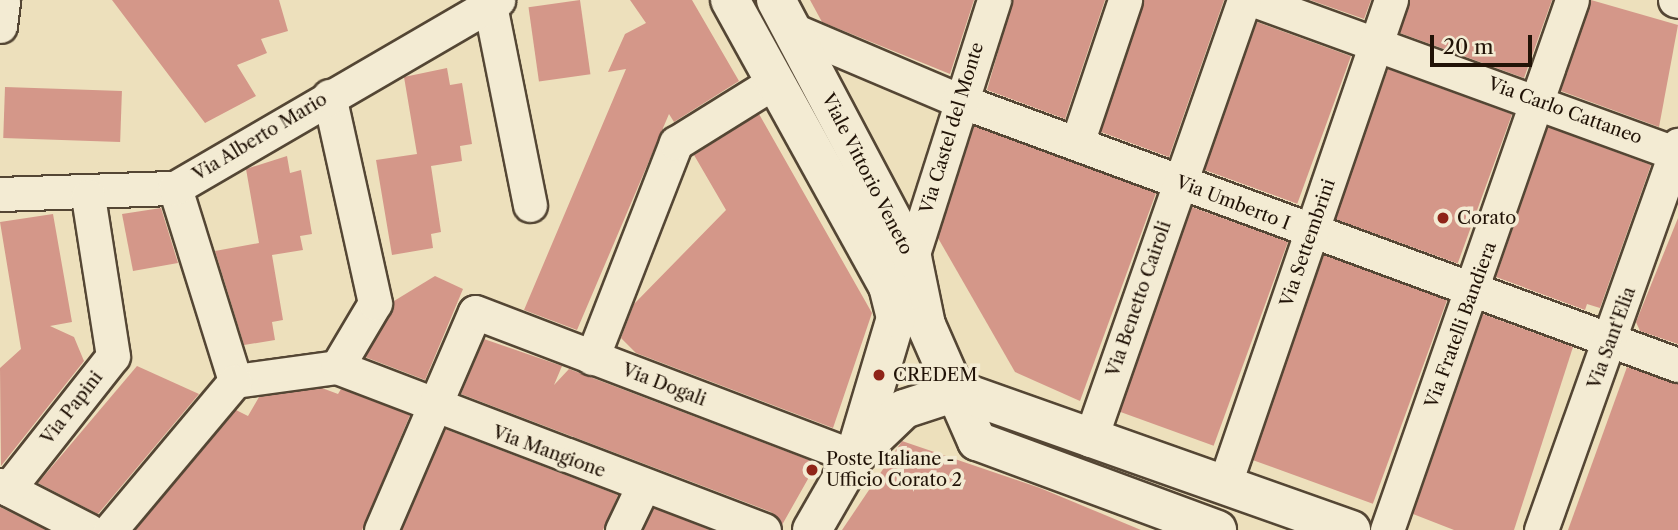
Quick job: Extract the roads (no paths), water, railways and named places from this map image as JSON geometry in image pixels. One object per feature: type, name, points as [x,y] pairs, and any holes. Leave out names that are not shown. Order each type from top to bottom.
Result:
[{"type":"main road","name":"Viale Vittorio Veneto","points":[[730,0],[774,82],[959,391],[977,441],[1217,530]]},
{"type":"main road","name":"Viale Vittorio Veneto","points":[[785,15],[905,297]]},
{"type":"main road","name":"Via Castel del Monte","points":[[812,530],[854,457],[905,297]]},
{"type":"main road","name":"Via Castel del Monte","points":[[854,457],[904,409],[959,391]]},
{"type":"main road","points":[[959,391],[1090,440],[1351,530]]},
{"type":"street","points":[[0,26],[3,0]]},
{"type":"street","name":"Via Castel del Monte","points":[[905,297],[958,100],[994,0]]},
{"type":"street","points":[[1077,144],[1125,0]]},
{"type":"street","name":"Via Benetto Cairoli","points":[[1090,440],[1244,0]]},
{"type":"street","name":"Via Carlo Cattaneo","points":[[1254,0],[1374,45],[1541,100],[1677,150]]},
{"type":"street","name":"Via Settembrini","points":[[1224,486],[1391,0]]},
{"type":"street","name":"Via Fratelli Bandiera","points":[[1387,530],[1474,291],[1573,0]]},
{"type":"street","points":[[493,1],[530,205]]},
{"type":"street","name":"Via Alberto Mario","points":[[0,194],[88,196],[175,188],[493,1]]},
{"type":"street","name":"Via Umberto I","points":[[785,15],[958,100],[1312,233],[1678,365]]},
{"type":"street","points":[[592,358],[676,143],[774,82]]},
{"type":"street","points":[[110,530],[235,381],[337,367],[375,303],[329,96]]},
{"type":"street","name":"Via Sant'Elia","points":[[1541,530],[1612,340],[1677,150]]},
{"type":"street","points":[[175,188],[235,381]]},
{"type":"street","name":"Via Papini","points":[[4,487],[113,356],[88,196]]},
{"type":"street","name":"Via Dogali","points":[[431,408],[475,312],[854,457]]},
{"type":"street","name":"Via Mangione","points":[[337,367],[431,408],[764,530]]},
{"type":"street","points":[[381,530],[431,408]]},
{"type":"street","points":[[622,530],[643,486]]},
{"type":"street","points":[[4,487],[89,530]]},
{"type":"place","name":"Corato","points":[[1443,218]]},
{"type":"place","name":"CREDEM","points":[[879,375]]},
{"type":"place","name":"Poste Italiane - Ufficio Corato 2","points":[[812,470]]}]
